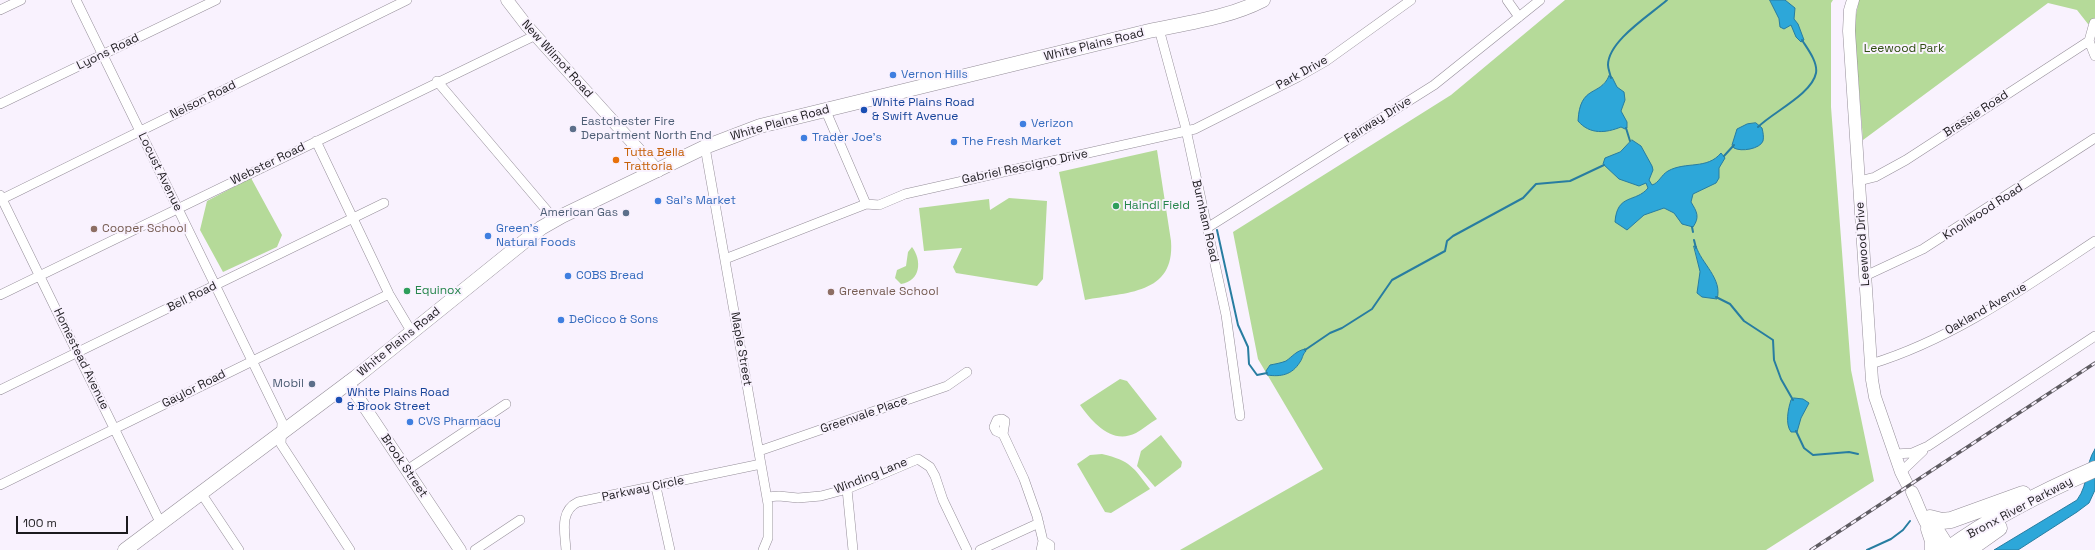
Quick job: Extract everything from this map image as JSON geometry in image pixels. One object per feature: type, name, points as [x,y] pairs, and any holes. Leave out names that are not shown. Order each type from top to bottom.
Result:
[{"type":"highway","points":[[1933,550],[1930,523],[1951,520],[2088,477]]},
{"type":"highway","name":"Bronx River Parkway","points":[[1948,549],[1995,519],[2088,477]]},
{"type":"highway","name":"Bronx River Parkway","points":[[1968,550],[2014,518],[2088,477]]},
{"type":"main road","name":"White Plains Road","points":[[127,549],[348,382],[519,244],[553,220],[658,171],[705,147],[751,129],[825,109],[1159,29],[1216,17],[1241,10],[1263,0]]},
{"type":"street","points":[[0,10],[21,0]]},
{"type":"street","name":"Locust Avenue","points":[[76,0],[282,422],[281,444],[350,550]]},
{"type":"street","name":"Lyons Road","points":[[0,104],[216,0]]},
{"type":"street","name":"Nelson Road","points":[[1,198],[407,0]]},
{"type":"street","name":"New Wilmot Road","points":[[507,0],[536,35],[658,171]]},
{"type":"street","name":"Park Drive","points":[[1185,131],[1203,126],[1326,61],[1411,0]]},
{"type":"street","points":[[1507,0],[1519,17]]},
{"type":"street","name":"Fairway Drive","points":[[1207,228],[1434,85],[1540,0]]},
{"type":"street","name":"Leewood Drive","points":[[1854,0],[1850,10],[1849,31],[1871,364],[1875,397],[1901,472],[1919,506],[1948,549]]},
{"type":"street","points":[[2094,23],[2089,41],[2095,56]]},
{"type":"street","name":"Burnham Road","points":[[1159,29],[1163,38],[1185,131],[1226,315],[1240,416]]},
{"type":"street","name":"Webster Road","points":[[0,295],[437,81],[536,35]]},
{"type":"street","name":"Brassie Road","points":[[1859,181],[1875,177],[1906,160],[2089,41]]},
{"type":"street","points":[[437,81],[545,208],[553,220]]},
{"type":"street","points":[[825,109],[866,204]]},
{"type":"street","name":"Gabriel Rescigno Drive","points":[[725,259],[866,204],[878,205],[905,194],[1185,131]]},
{"type":"street","name":"Knollwood Road","points":[[1865,276],[1923,250],[2095,138]]},
{"type":"street","points":[[316,141],[389,294],[411,332]]},
{"type":"street","name":"Maple Street","points":[[705,147],[767,497],[770,527],[768,538],[763,550]]},
{"type":"street","name":"Homestead Avenue","points":[[1,198],[161,524]]},
{"type":"street","name":"Bell Road","points":[[0,390],[384,203]]},
{"type":"street","name":"Oakland Avenue","points":[[1871,364],[1904,352],[1967,323],[2095,241]]},
{"type":"street","name":"Gaylor Road","points":[[0,485],[389,294]]},
{"type":"street","points":[[1895,454],[1912,453],[1928,446],[2095,336]]},
{"type":"street","name":"Greenvale Place","points":[[759,451],[947,386],[967,372]]},
{"type":"street","name":"Brook Street","points":[[348,382],[460,550]]},
{"type":"street","points":[[407,470],[506,404]]},
{"type":"street","points":[[1003,434],[1024,479],[1039,523],[1042,546],[1050,545],[1050,550]]},
{"type":"street","points":[[1901,472],[1928,446]]},
{"type":"street","name":"Winding Lane","points":[[767,497],[811,498],[847,489],[913,459],[924,461],[935,476],[943,500],[967,550]]},
{"type":"street","name":"Parkway Circle","points":[[566,550],[564,519],[566,512],[572,505],[761,464]]},
{"type":"street","points":[[656,487],[670,550]]},
{"type":"street","points":[[847,489],[853,550]]},
{"type":"street","points":[[201,493],[239,550]]},
{"type":"street","points":[[475,550],[520,520]]},
{"type":"street","points":[[980,550],[1039,523]]},
{"type":"green space","points":[[1565,0],[1833,0],[1831,3],[1831,107],[1851,370],[1874,481],[1766,550],[1180,550],[1323,469],[1258,359],[1233,232],[1451,95]]},
{"type":"green space","name":"Leewood Park","points":[[1859,0],[2095,0],[2095,22],[2088,24],[2077,10],[2048,3],[1863,140],[1854,25]]},
{"type":"green space","name":"Haindl Field","points":[[1157,150],[1171,241],[1170,259],[1165,272],[1156,281],[1145,288],[1085,300],[1059,172]]},
{"type":"green space","points":[[251,178],[282,235],[277,247],[223,272],[200,230],[207,201]]},
{"type":"green space","points":[[1009,198],[1047,201],[1043,279],[1037,286],[956,273],[953,267],[962,248],[924,251],[919,208],[989,199],[990,210]]},
{"type":"green space","points":[[912,247],[917,258],[918,269],[913,279],[901,284],[895,278],[897,270],[906,266],[908,252]]},
{"type":"green space","points":[[1120,379],[1127,381],[1157,419],[1136,433],[1127,436],[1111,434],[1104,430],[1091,419],[1080,405]]},
{"type":"green space","points":[[1161,435],[1182,462],[1181,467],[1155,487],[1137,466],[1141,451]]},
{"type":"green space","points":[[1102,454],[1125,462],[1135,470],[1150,489],[1111,513],[1105,512],[1077,464],[1090,455]]},
{"type":"water","points":[[1770,0],[1785,0],[1795,8],[1794,19],[1798,24],[1804,40],[1801,42],[1796,37],[1791,25],[1784,29],[1780,27],[1779,19]]},
{"type":"water","points":[[1609,76],[1612,77],[1617,87],[1624,92],[1625,100],[1621,111],[1627,122],[1627,128],[1625,129],[1621,127],[1610,131],[1593,131],[1583,126],[1578,121],[1582,101],[1591,92],[1601,87]]},
{"type":"water","points":[[1756,123],[1762,128],[1763,141],[1761,144],[1750,149],[1741,150],[1734,148],[1732,145],[1737,129],[1747,124]]},
{"type":"water","points":[[1632,140],[1641,146],[1652,166],[1653,170],[1649,180],[1652,185],[1668,171],[1675,168],[1703,164],[1709,162],[1721,153],[1725,158],[1719,168],[1719,178],[1716,183],[1693,194],[1691,202],[1697,217],[1693,227],[1682,224],[1674,213],[1664,208],[1644,215],[1627,230],[1615,222],[1616,213],[1623,202],[1638,196],[1648,188],[1646,183],[1639,186],[1619,179],[1603,164],[1605,158],[1620,152]]},
{"type":"water","points":[[1694,246],[1696,246],[1714,278],[1718,292],[1717,299],[1702,297],[1697,293],[1700,272]]},
{"type":"water","points":[[1305,349],[1306,351],[1301,361],[1293,370],[1286,374],[1277,376],[1267,375],[1266,371],[1270,365],[1286,361],[1297,352]]},
{"type":"water","points":[[1794,398],[1803,399],[1809,403],[1801,418],[1797,432],[1791,432],[1788,425],[1788,416],[1791,400]]},
{"type":"water","points":[[2095,449],[2095,490],[2089,503],[2018,550],[1994,550],[2077,500],[2084,487],[2089,462]]},
{"type":"waterway","points":[[1611,78],[1608,65],[1610,56],[1615,47],[1631,29],[1667,0]]},
{"type":"waterway","points":[[1758,127],[1800,95],[1813,81],[1816,73],[1815,64],[1812,55],[1802,40]]},
{"type":"waterway","points":[[1626,128],[1630,141]]},
{"type":"waterway","points":[[1724,156],[1734,145]]},
{"type":"waterway","points":[[1305,350],[1330,333],[1342,328],[1372,309],[1392,280],[1445,251],[1447,241],[1453,236],[1523,198],[1536,184],[1570,181],[1604,165]]},
{"type":"waterway","points":[[1692,227],[1693,232]]},
{"type":"waterway","points":[[1217,230],[1238,325],[1248,347],[1249,364],[1257,375],[1267,373]]},
{"type":"waterway","points":[[1694,240],[1696,248]]},
{"type":"waterway","points":[[1716,297],[1730,304],[1744,321],[1773,340],[1774,360],[1781,379],[1793,400]]},
{"type":"waterway","points":[[1796,431],[1804,448],[1813,455],[1849,452],[1858,454]]},
{"type":"waterway","points":[[1867,550],[1891,539],[1903,530],[1910,521]]},
{"type":"railway","points":[[1811,550],[2095,363]]},
{"type":"place","name":"Vernon Hills","points":[[893,75]]},
{"type":"place","name":"White Plains Road & Swift Avenue","points":[[864,110]]},
{"type":"place","name":"Verizon","points":[[1023,124]]},
{"type":"place","name":"Eastchester Fire Department North End","points":[[573,129]]},
{"type":"place","name":"Trader Joe's","points":[[804,138]]},
{"type":"place","name":"The Fresh Market","points":[[954,142]]},
{"type":"place","name":"Tutta Bella Trattoria","points":[[616,160]]},
{"type":"place","name":"Sal's Market","points":[[658,201]]},
{"type":"place","name":"Haindl Field","points":[[1116,206]]},
{"type":"place","name":"American Gas","points":[[626,213]]},
{"type":"place","name":"Cooper School","points":[[94,229]]},
{"type":"place","name":"Green's Natural Foods","points":[[488,236]]},
{"type":"place","name":"COBS Bread","points":[[568,276]]},
{"type":"place","name":"Equinox","points":[[407,291]]},
{"type":"place","name":"Greenvale School","points":[[831,292]]},
{"type":"place","name":"DeCicco & Sons","points":[[561,320]]},
{"type":"place","name":"Mobil","points":[[312,384]]},
{"type":"place","name":"White Plains Road & Brook Street","points":[[339,400]]},
{"type":"place","name":"CVS Pharmacy","points":[[410,422]]}]
